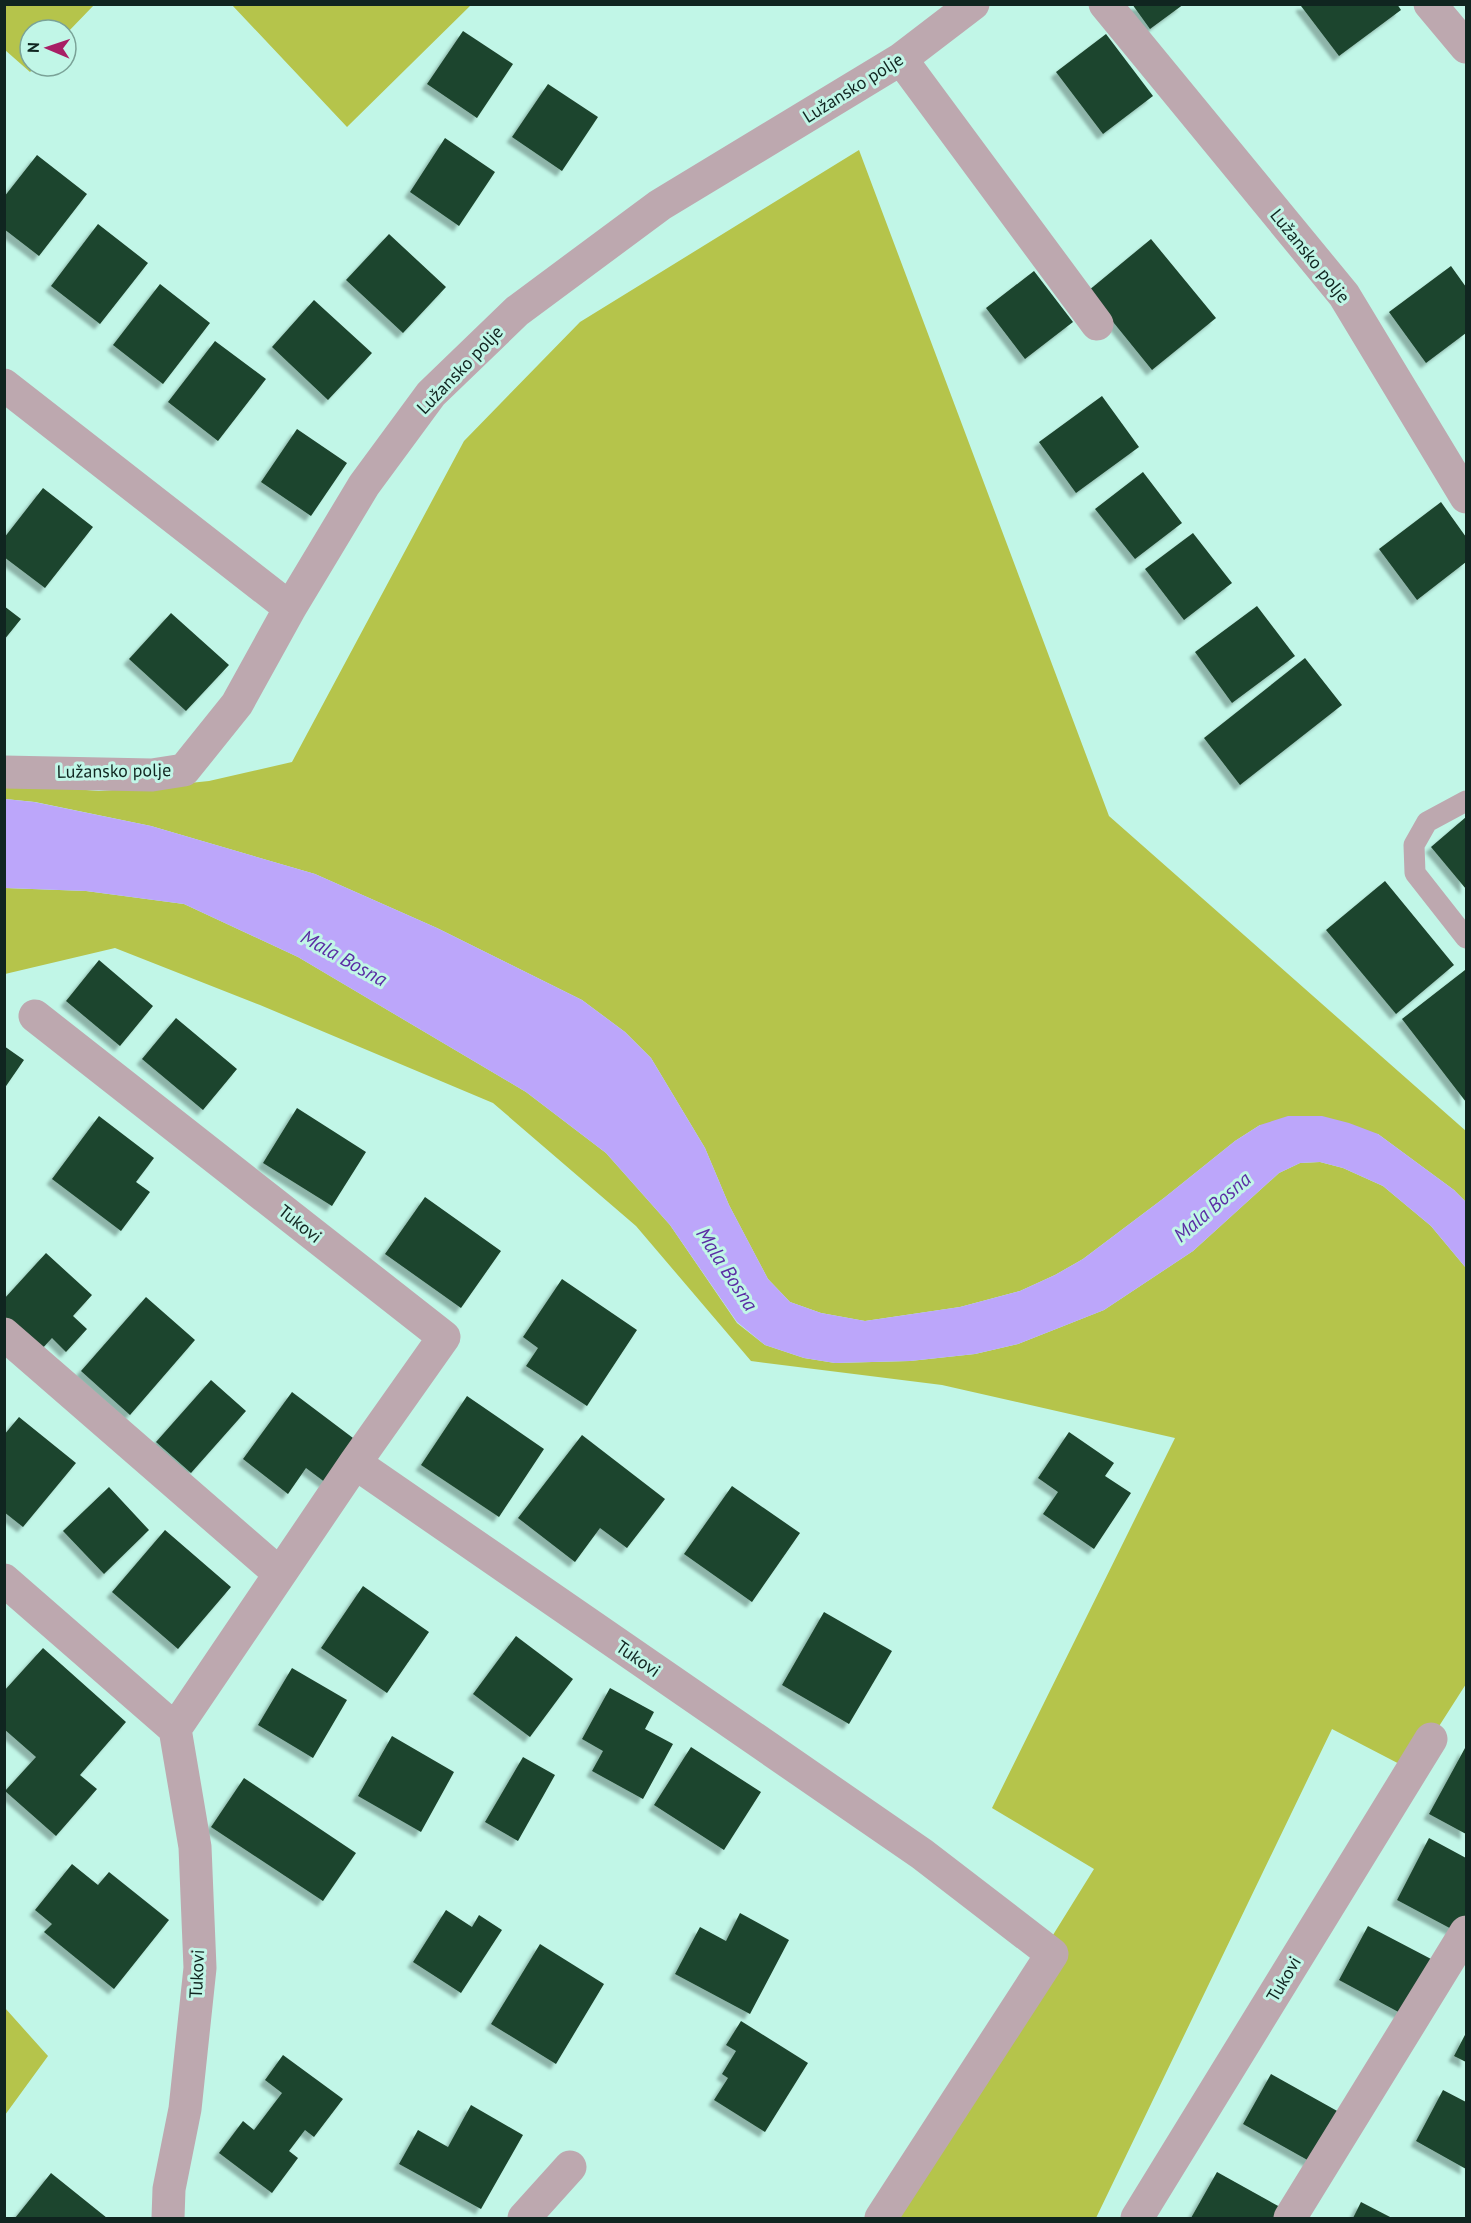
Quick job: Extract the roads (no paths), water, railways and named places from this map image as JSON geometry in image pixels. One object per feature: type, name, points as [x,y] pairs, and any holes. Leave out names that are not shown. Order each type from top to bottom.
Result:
[{"type":"street","name":"Lužansko polje","points":[[4,772],[152,775],[184,770],[237,704],[290,608],[364,485],[431,394],[517,311],[660,205],[901,59],[973,4]]},
{"type":"street","name":"Lužansko polje","points":[[1105,4],[1344,295],[1467,497]]},
{"type":"street","points":[[1430,4],[1467,47]]},
{"type":"street","points":[[901,59],[1097,324]]},
{"type":"street","points":[[4,385],[290,608]]},
{"type":"street","name":"Tukovi","points":[[35,1016],[444,1337],[355,1463],[176,1729],[195,1847],[200,1968],[185,2109],[169,2189],[168,2218]]},
{"type":"street","points":[[4,1334],[280,1574]]},
{"type":"street","name":"Tukovi","points":[[355,1463],[922,1854],[1052,1954],[881,2218]]},
{"type":"street","points":[[4,1580],[176,1729]]},
{"type":"street","name":"Tukovi","points":[[1137,2218],[1431,1739]]},
{"type":"street","points":[[1290,2218],[1467,1932]]},
{"type":"street","points":[[524,2218],[570,2167]]},
{"type":"lane","points":[[1467,801],[1427,822],[1414,845],[1415,873],[1467,938]]},
{"type":"water","name":"Mala Bosna","points":[[5,799],[34,802],[151,826],[315,874],[437,928],[582,1000],[625,1032],[651,1058],[705,1148],[729,1205],[768,1279],[790,1302],[821,1313],[865,1321],[960,1307],[1020,1291],[1083,1259],[1235,1141],[1260,1125],[1288,1116],[1322,1116],[1378,1134],[1454,1190],[1466,1202],[1466,1268],[1431,1226],[1383,1186],[1343,1168],[1320,1162],[1300,1163],[1279,1173],[1193,1251],[1104,1310],[1018,1344],[975,1354],[910,1361],[835,1363],[804,1358],[765,1345],[737,1322],[670,1225],[606,1153],[526,1092],[298,957],[184,904],[86,891],[5,888]]}]
